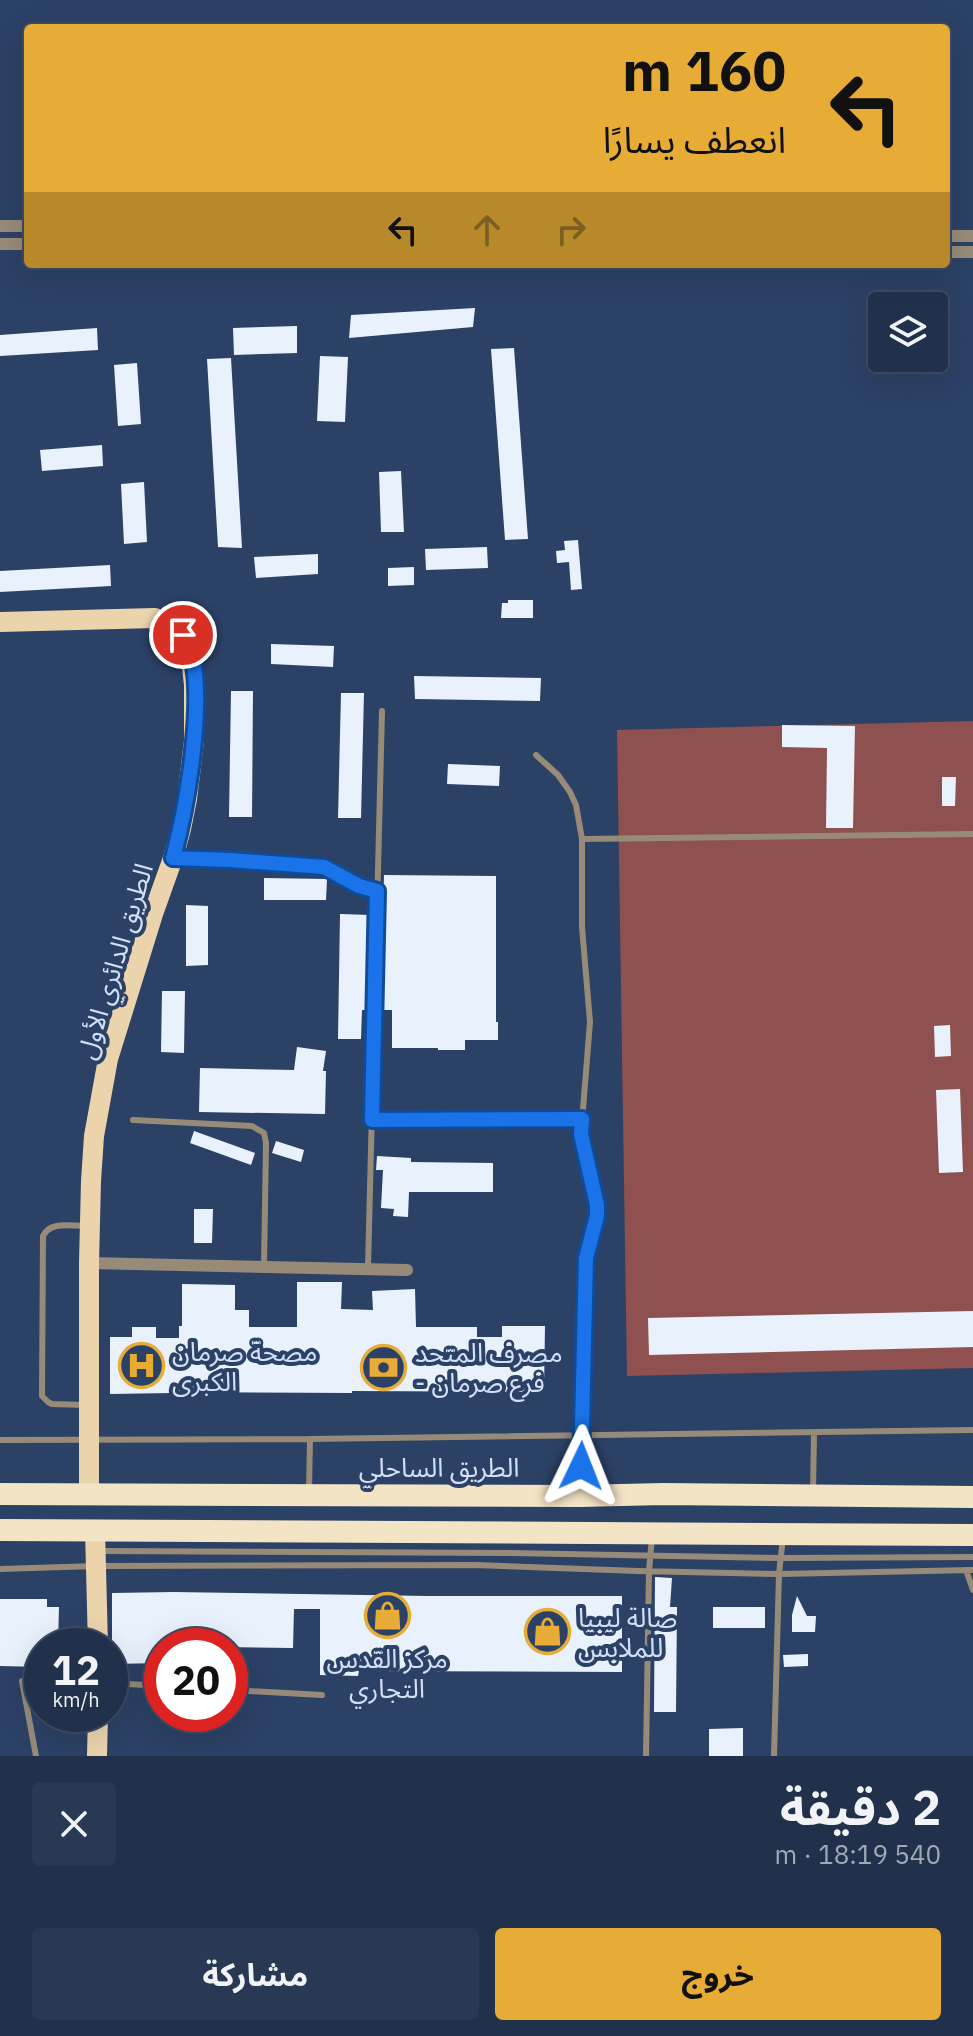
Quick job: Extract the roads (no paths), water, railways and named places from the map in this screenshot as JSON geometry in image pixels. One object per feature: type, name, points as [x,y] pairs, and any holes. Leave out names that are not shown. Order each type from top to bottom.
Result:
[{"type":"highway","name":"الطريق الساحلي","points":[[0,1494],[973,1497]]},
{"type":"highway","points":[[0,1530],[95,1549],[475,1543],[651,1544],[783,1534],[973,1535]]},
{"type":"main road","name":"الطريق الدائري الأول","points":[[0,622],[155,618],[170,624],[183,635],[192,656],[194,727],[187,799],[173,858],[108,1059],[94,1136],[89,1226],[89,1495]]},
{"type":"main road","points":[[95,1549],[97,1628]]},
{"type":"main road","points":[[97,1756],[98,1732]]},
{"type":"street","points":[[0,226],[24,226]]},
{"type":"street","points":[[950,236],[973,236]]},
{"type":"street","points":[[0,244],[24,244]]},
{"type":"street","points":[[950,252],[973,252]]},
{"type":"street","points":[[89,1263],[407,1270]]},
{"type":"lane","points":[[368,1270],[382,711]]},
{"type":"lane","points":[[536,755],[558,775],[570,792],[576,805],[582,839],[582,927],[590,1022],[581,1134],[597,1216],[586,1258],[580,1496]]},
{"type":"lane","points":[[582,839],[973,834]]},
{"type":"lane","points":[[173,858],[324,867],[359,886],[377,891]]},
{"type":"lane","points":[[372,1120],[582,1119]]},
{"type":"lane","points":[[133,1120],[252,1126],[264,1133],[264,1267]]},
{"type":"lane","points":[[89,1226],[54,1226],[47,1229],[43,1236],[41,1392],[44,1399],[52,1404],[89,1405]]},
{"type":"lane","points":[[0,1440],[582,1437],[973,1430]]},
{"type":"lane","points":[[813,1496],[814,1433]]},
{"type":"lane","points":[[309,1495],[310,1439]]},
{"type":"lane","points":[[774,1756],[783,1534]]},
{"type":"lane","points":[[475,1543],[475,1565]]},
{"type":"lane","points":[[646,1756],[651,1544],[780,1558],[973,1557]]},
{"type":"lane","points":[[0,1569],[95,1549],[649,1571],[779,1574],[970,1570],[973,1590]]},
{"type":"lane","points":[[22,1681],[36,1756]]},
{"type":"lane","points":[[248,1691],[322,1695]]},
{"type":"place","name":"مصحة صرمان الكبرى","points":[[141,1366]]},
{"type":"place","name":"مصرف المتحد - فرع صرمان","points":[[384,1367]]},
{"type":"place","name":"مركز القدس التجاري","points":[[387,1615]]},
{"type":"place","name":"صالة ليبيا للملابس","points":[[547,1632]]}]
